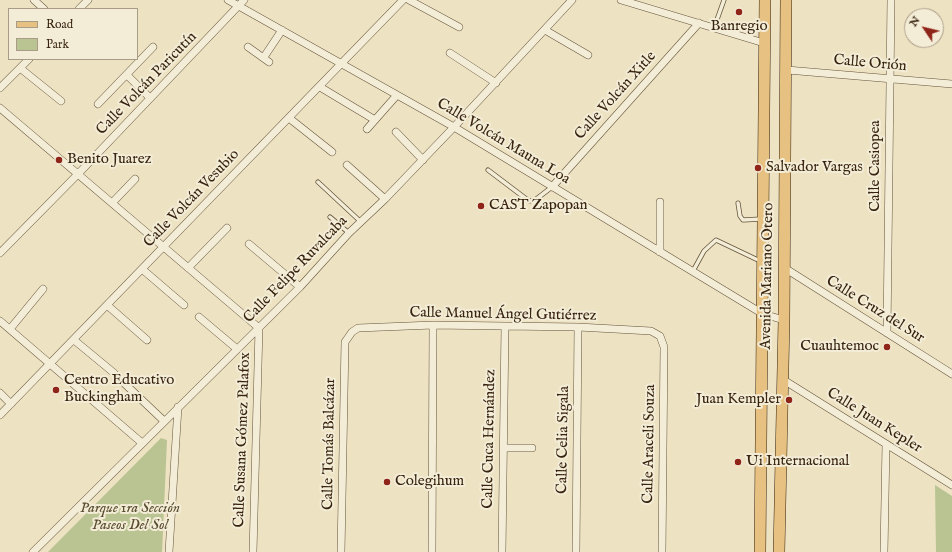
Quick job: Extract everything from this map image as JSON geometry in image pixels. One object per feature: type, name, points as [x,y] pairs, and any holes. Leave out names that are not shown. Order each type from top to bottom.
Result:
[{"type":"main road","name":"Avenida Mariano Otero","points":[[760,552],[765,0]]},
{"type":"main road","name":"Avenida Mariano Otero","points":[[779,552],[784,320],[786,0]]},
{"type":"street","points":[[34,0],[43,8]]},
{"type":"street","points":[[80,8],[88,0]]},
{"type":"street","name":"Calle Volcán Mauna Loa","points":[[228,0],[454,127],[763,314],[784,320]]},
{"type":"street","name":"Calle Volcán Paricutín","points":[[0,253],[78,174],[244,0]]},
{"type":"street","name":"Calle Volcán Vesubio","points":[[0,415],[403,0]]},
{"type":"street","points":[[409,0],[459,27]]},
{"type":"street","name":"Calle Felipe Ruvalcaba","points":[[33,552],[259,328],[349,233],[385,199],[496,83],[572,0]]},
{"type":"street","points":[[621,0],[764,42]]},
{"type":"street","name":"Calle Casiopea","points":[[888,333],[891,0]]},
{"type":"street","name":"Calle Volcán Xitle","points":[[552,186],[699,23]]},
{"type":"street","points":[[248,47],[267,59],[282,30]]},
{"type":"street","points":[[545,30],[588,55]]},
{"type":"street","points":[[98,104],[153,47]]},
{"type":"street","points":[[450,53],[496,83]]},
{"type":"street","points":[[0,88],[28,60]]},
{"type":"street","points":[[20,68],[60,101]]},
{"type":"street","name":"Calle Orión","points":[[786,70],[952,84]]},
{"type":"street","points":[[127,75],[150,98]]},
{"type":"street","points":[[320,87],[374,120]]},
{"type":"street","points":[[367,128],[397,95]]},
{"type":"street","points":[[0,108],[259,328]]},
{"type":"street","points":[[289,118],[332,152]]},
{"type":"street","points":[[396,132],[423,160]]},
{"type":"street","points":[[347,164],[385,199]]},
{"type":"street","points":[[112,203],[135,179]]},
{"type":"street","points":[[660,202],[660,252]]},
{"type":"street","points":[[188,268],[227,228]]},
{"type":"street","points":[[249,244],[300,286]]},
{"type":"street","name":"Calle Cruz del Sur","points":[[784,268],[952,374]]},
{"type":"street","points":[[142,270],[184,305]]},
{"type":"street","points":[[10,329],[43,289]]},
{"type":"street","points":[[108,305],[147,340]]},
{"type":"street","points":[[199,317],[237,349]]},
{"type":"street","points":[[0,321],[142,443]]},
{"type":"street","points":[[432,552],[433,325]]},
{"type":"street","name":"Calle Manuel Ángel Gutiérrez","points":[[348,337],[358,328],[433,325],[651,331],[660,336]]},
{"type":"street","name":"Calle Cuca Hernández","points":[[502,552],[505,326]]},
{"type":"street","name":"Calle Susana Gómez Palafox","points":[[253,552],[259,328]]},
{"type":"street","name":"Calle Celia Sigala","points":[[576,552],[578,328]]},
{"type":"street","name":"Calle Araceli Souza","points":[[660,336],[664,347],[662,552]]},
{"type":"street","name":"Calle Tomás Balcázar","points":[[341,552],[344,348],[348,337]]},
{"type":"street","points":[[74,340],[114,373]]},
{"type":"street","name":"Calle Juan Kepler","points":[[782,379],[952,485]]},
{"type":"street","points":[[125,384],[164,421]]},
{"type":"street","points":[[0,393],[11,404]]},
{"type":"street","points":[[169,552],[178,407]]},
{"type":"street","points":[[884,552],[886,444]]},
{"type":"street","points":[[503,448],[532,448]]},
{"type":"lane","points":[[714,28],[724,0]]},
{"type":"lane","points":[[488,170],[529,201],[535,200],[552,186]]},
{"type":"lane","points":[[318,182],[361,222]]},
{"type":"lane","points":[[738,203],[740,216],[743,220],[763,219]]},
{"type":"lane","points":[[330,217],[349,233]]},
{"type":"lane","points":[[692,271],[704,251],[716,240],[763,262]]},
{"type":"green space","name":"Parque 1ra Sección Paseos Del Sol","points":[[161,438],[167,440],[162,552],[48,552]]},
{"type":"green space","points":[[935,485],[952,496],[952,552],[936,552]]},
{"type":"place","name":"Banregio","points":[[739,12]]},
{"type":"place","name":"Benito Juarez","points":[[59,160]]},
{"type":"place","name":"Salvador Vargas","points":[[758,168]]},
{"type":"place","name":"CAST Zapopan","points":[[481,206]]},
{"type":"place","name":"Cuauhtemoc","points":[[887,347]]},
{"type":"place","name":"Centro Educativo Buckingham","points":[[56,390]]},
{"type":"place","name":"Juan Kempler","points":[[789,400]]},
{"type":"place","name":"Ui Internacional","points":[[738,462]]},
{"type":"place","name":"Colegihum","points":[[387,482]]}]
